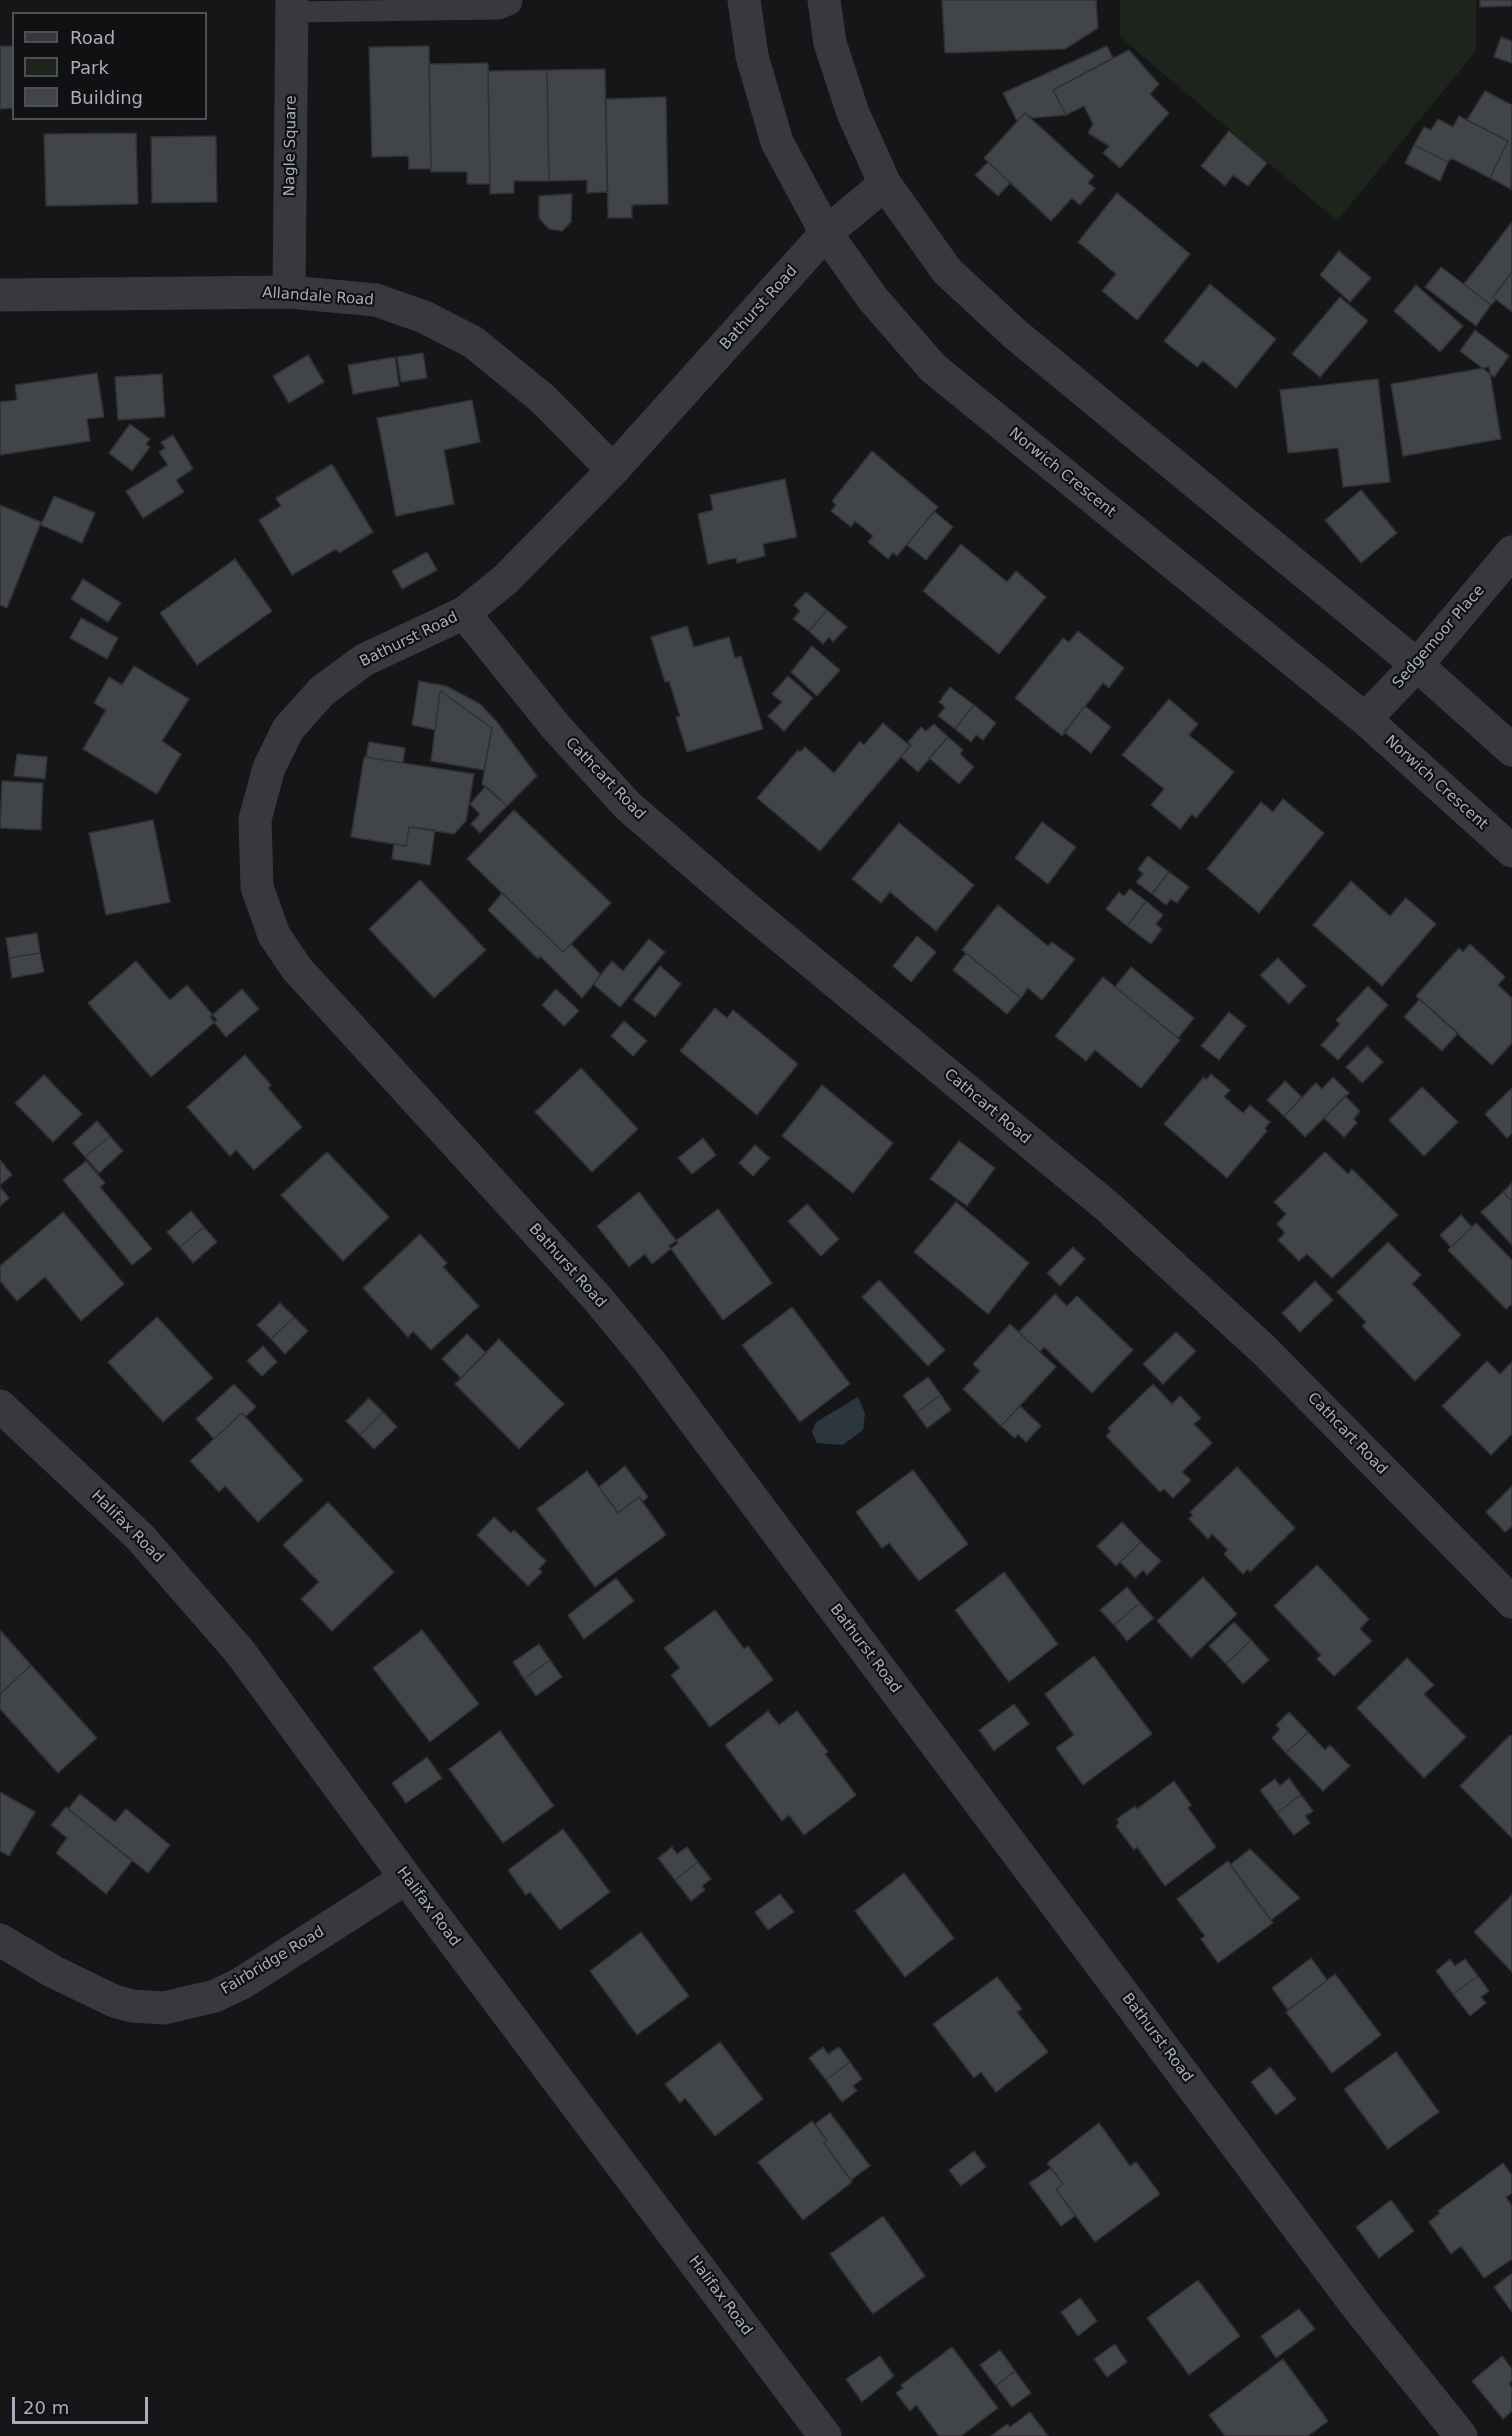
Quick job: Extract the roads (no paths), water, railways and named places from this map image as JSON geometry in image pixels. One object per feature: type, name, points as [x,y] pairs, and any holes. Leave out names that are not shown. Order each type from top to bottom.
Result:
[{"type":"street","name":"Norwich Crescent","points":[[744,0],[752,56],[777,142],[826,233],[873,299],[933,369],[1365,719],[1512,851]]},
{"type":"street","points":[[824,0],[830,43],[853,113],[885,184],[947,271],[1015,334],[1417,665],[1512,750]]},
{"type":"street","name":"Nagle Square","points":[[289,292],[292,6]]},
{"type":"street","name":"Bathurst Road","points":[[885,184],[826,233],[613,470],[506,579],[464,613],[364,660],[322,691],[288,729],[269,768],[255,819],[257,887],[273,935],[297,969],[590,1290],[650,1362],[1359,2308],[1461,2436]]},
{"type":"street","name":"Allandale Road","points":[[0,295],[289,292],[376,300],[424,317],[473,342],[543,399],[613,470]]},
{"type":"street","name":"Sedgemoor Place","points":[[1365,719],[1417,665],[1512,552]]},
{"type":"street","name":"Cathcart Road","points":[[464,613],[556,727],[628,806],[745,907],[1108,1207],[1264,1350],[1512,1602]]},
{"type":"street","name":"Halifax Road","points":[[0,1407],[140,1537],[240,1652],[406,1878],[825,2436]]},
{"type":"street","name":"Fairbridge Road","points":[[0,1940],[54,1972],[114,2001],[133,2006],[164,2008],[215,1996],[242,1983],[406,1878]]},
{"type":"lane","points":[[292,6],[499,9],[511,4],[512,0]]}]
